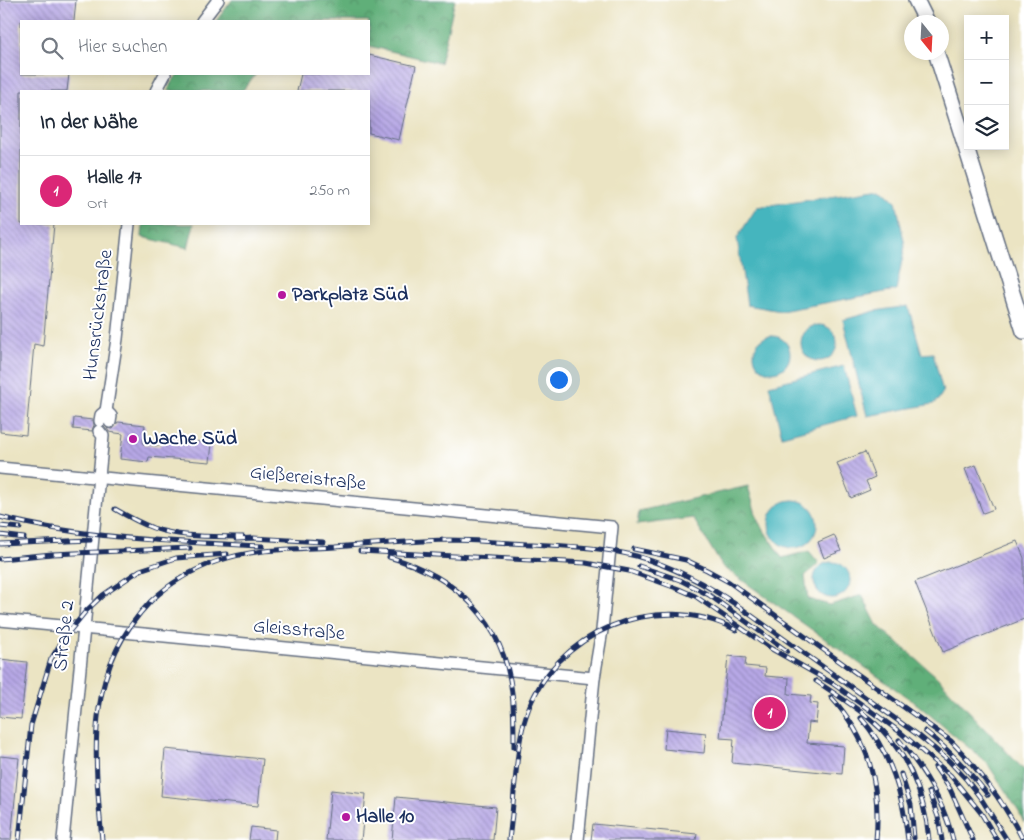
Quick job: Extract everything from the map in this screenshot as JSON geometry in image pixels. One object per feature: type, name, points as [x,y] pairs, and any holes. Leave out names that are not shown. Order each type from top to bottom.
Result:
[{"type":"main road","points":[[916,0],[924,15]]},
{"type":"main road","points":[[939,60],[1024,331]]},
{"type":"street","points":[[203,20],[218,0]]},
{"type":"street","points":[[156,90],[164,75]]},
{"type":"street","name":"Hunsrückstraße","points":[[105,426],[117,339],[128,225]]},
{"type":"street","name":"Straße 2","points":[[63,840],[105,426]]},
{"type":"street","name":"Gießereistraße","points":[[0,468],[612,527],[602,630],[594,678]]},
{"type":"street","name":"Gleisstraße","points":[[0,620],[594,678]]},
{"type":"street","points":[[578,840],[594,678]]},
{"type":"green space","points":[[232,0],[455,0],[440,63],[370,46],[370,20],[217,20]]},
{"type":"green space","points":[[177,75],[255,75],[243,90],[168,90]]},
{"type":"green space","points":[[143,225],[194,225],[188,248],[142,237]]},
{"type":"green space","points":[[748,486],[758,521],[782,558],[809,551],[819,563],[805,576],[808,599],[830,605],[862,595],[877,625],[936,676],[1024,770],[1024,823],[1019,812],[987,763],[918,705],[722,566],[693,518],[637,525],[639,511]]},
{"type":"water","points":[[882,188],[896,201],[905,246],[896,290],[781,311],[747,305],[737,238],[757,207]]},
{"type":"water","points":[[908,306],[922,354],[933,353],[943,392],[933,404],[867,416],[843,320],[875,311]]},
{"type":"water","points":[[819,325],[826,326],[832,330],[836,336],[836,350],[832,356],[826,360],[819,361],[812,360],[806,356],[802,350],[801,343],[802,336],[806,330],[812,326]]},
{"type":"water","points":[[772,336],[779,337],[785,341],[789,347],[789,361],[785,367],[779,371],[772,372],[765,371],[759,367],[755,361],[754,354],[755,347],[759,341],[765,337]]},
{"type":"water","points":[[844,366],[857,416],[782,436],[769,385]]},
{"type":"water","points":[[793,500],[802,502],[810,507],[815,515],[817,524],[815,533],[810,541],[802,546],[793,548],[784,546],[776,541],[771,533],[769,524],[771,515],[776,507],[784,502]]},
{"type":"water","points":[[832,562],[839,563],[845,567],[849,573],[849,587],[845,593],[839,597],[832,598],[825,597],[819,593],[815,587],[814,580],[815,573],[819,567],[825,563]]},
{"type":"building","points":[[0,0],[76,0],[74,20],[20,20],[20,75],[69,75],[67,90],[20,90],[20,225],[54,225],[43,346],[34,344],[26,435],[0,432]]},
{"type":"building","points":[[370,55],[416,66],[399,140],[370,133],[370,90],[297,90],[301,75],[370,75]]},
{"type":"building","points":[[74,418],[93,420],[92,431],[73,429]]},
{"type":"building","points":[[118,422],[145,425],[143,444],[160,446],[161,439],[212,443],[210,462],[149,457],[148,462],[120,459],[123,434],[109,432],[107,428],[113,429]]},
{"type":"building","points":[[865,452],[875,477],[866,481],[870,490],[851,498],[837,463]]},
{"type":"building","points":[[976,465],[994,509],[983,513],[965,469]]},
{"type":"building","points":[[834,535],[841,551],[824,558],[818,542]]},
{"type":"building","points":[[1017,541],[1024,558],[1024,619],[943,652],[915,582]]},
{"type":"building","points":[[728,656],[746,658],[745,666],[766,668],[765,676],[789,678],[788,694],[811,696],[810,703],[818,704],[816,723],[809,722],[807,743],[844,746],[842,774],[732,763],[734,739],[720,738]]},
{"type":"building","points":[[0,659],[27,662],[21,719],[0,717]]},
{"type":"building","points":[[666,729],[706,733],[704,753],[664,749]]},
{"type":"building","points":[[165,749],[263,759],[258,806],[161,796]]},
{"type":"building","points":[[0,756],[19,758],[11,840],[0,840]]},
{"type":"building","name":"Halle 10","points":[[331,790],[366,794],[361,840],[326,840]]},
{"type":"building","points":[[396,797],[496,807],[493,840],[392,840]]},
{"type":"building","points":[[593,824],[697,834],[696,840],[591,840]]},
{"type":"building","points":[[251,827],[276,830],[275,840],[249,840]]},
{"type":"railway","points":[[115,509],[143,524],[164,531],[198,536],[243,537]]},
{"type":"railway","points":[[0,517],[98,535],[164,541],[263,546]]},
{"type":"railway","points":[[0,526],[20,528]]},
{"type":"railway","points":[[0,535],[24,538]]},
{"type":"railway","points":[[236,539],[253,538],[323,542]]},
{"type":"railway","points":[[0,544],[90,540]]},
{"type":"railway","points":[[102,840],[96,744],[98,713],[104,684],[114,655],[129,627],[158,594],[200,568],[246,554],[276,550],[449,540],[571,546],[610,551],[650,560],[704,584],[741,608],[918,735],[949,761],[982,800],[1007,840]]},
{"type":"railway","points":[[0,559],[52,554],[190,548]]},
{"type":"railway","points":[[634,549],[686,560],[729,582],[951,741],[991,788],[1023,840]]},
{"type":"railway","points":[[360,551],[586,563],[629,571],[695,596],[770,648],[832,683],[900,732],[951,776],[981,813],[997,840]]},
{"type":"railway","points":[[19,840],[31,725],[51,659],[64,638],[86,611],[103,595],[140,570],[176,558],[227,554]]},
{"type":"railway","points":[[389,557],[413,565],[455,589],[473,605],[487,623],[499,644],[507,667],[513,699],[514,747]]},
{"type":"railway","points":[[639,566],[680,580],[709,595],[787,651]]},
{"type":"railway","points":[[509,840],[518,753],[523,725],[540,687],[559,661],[583,641],[612,626],[642,617],[674,614],[705,618],[736,630]]},
{"type":"railway","points":[[816,681],[870,719],[894,744],[918,789],[927,823],[929,840]]},
{"type":"railway","points":[[831,697],[855,729],[870,764],[876,800],[876,840]]},
{"type":"railway","points":[[861,718],[880,746],[894,775],[903,807],[908,840]]},
{"type":"railway","points":[[925,731],[958,761],[988,795]]},
{"type":"railway","points":[[899,740],[917,763],[932,787],[939,800],[953,840]]},
{"type":"railway","points":[[935,767],[950,789],[973,840]]},
{"type":"railway","points":[[901,774],[911,805],[914,838]]},
{"type":"railway","points":[[929,792],[938,817],[942,840]]},
{"type":"place","name":"Parkplatz Süd","points":[[282,295]]},
{"type":"place","name":"Wache Süd","points":[[133,439]]},
{"type":"place","name":"Halle 17","points":[[770,713]]},
{"type":"place","name":"Halle 10","points":[[346,817]]}]
